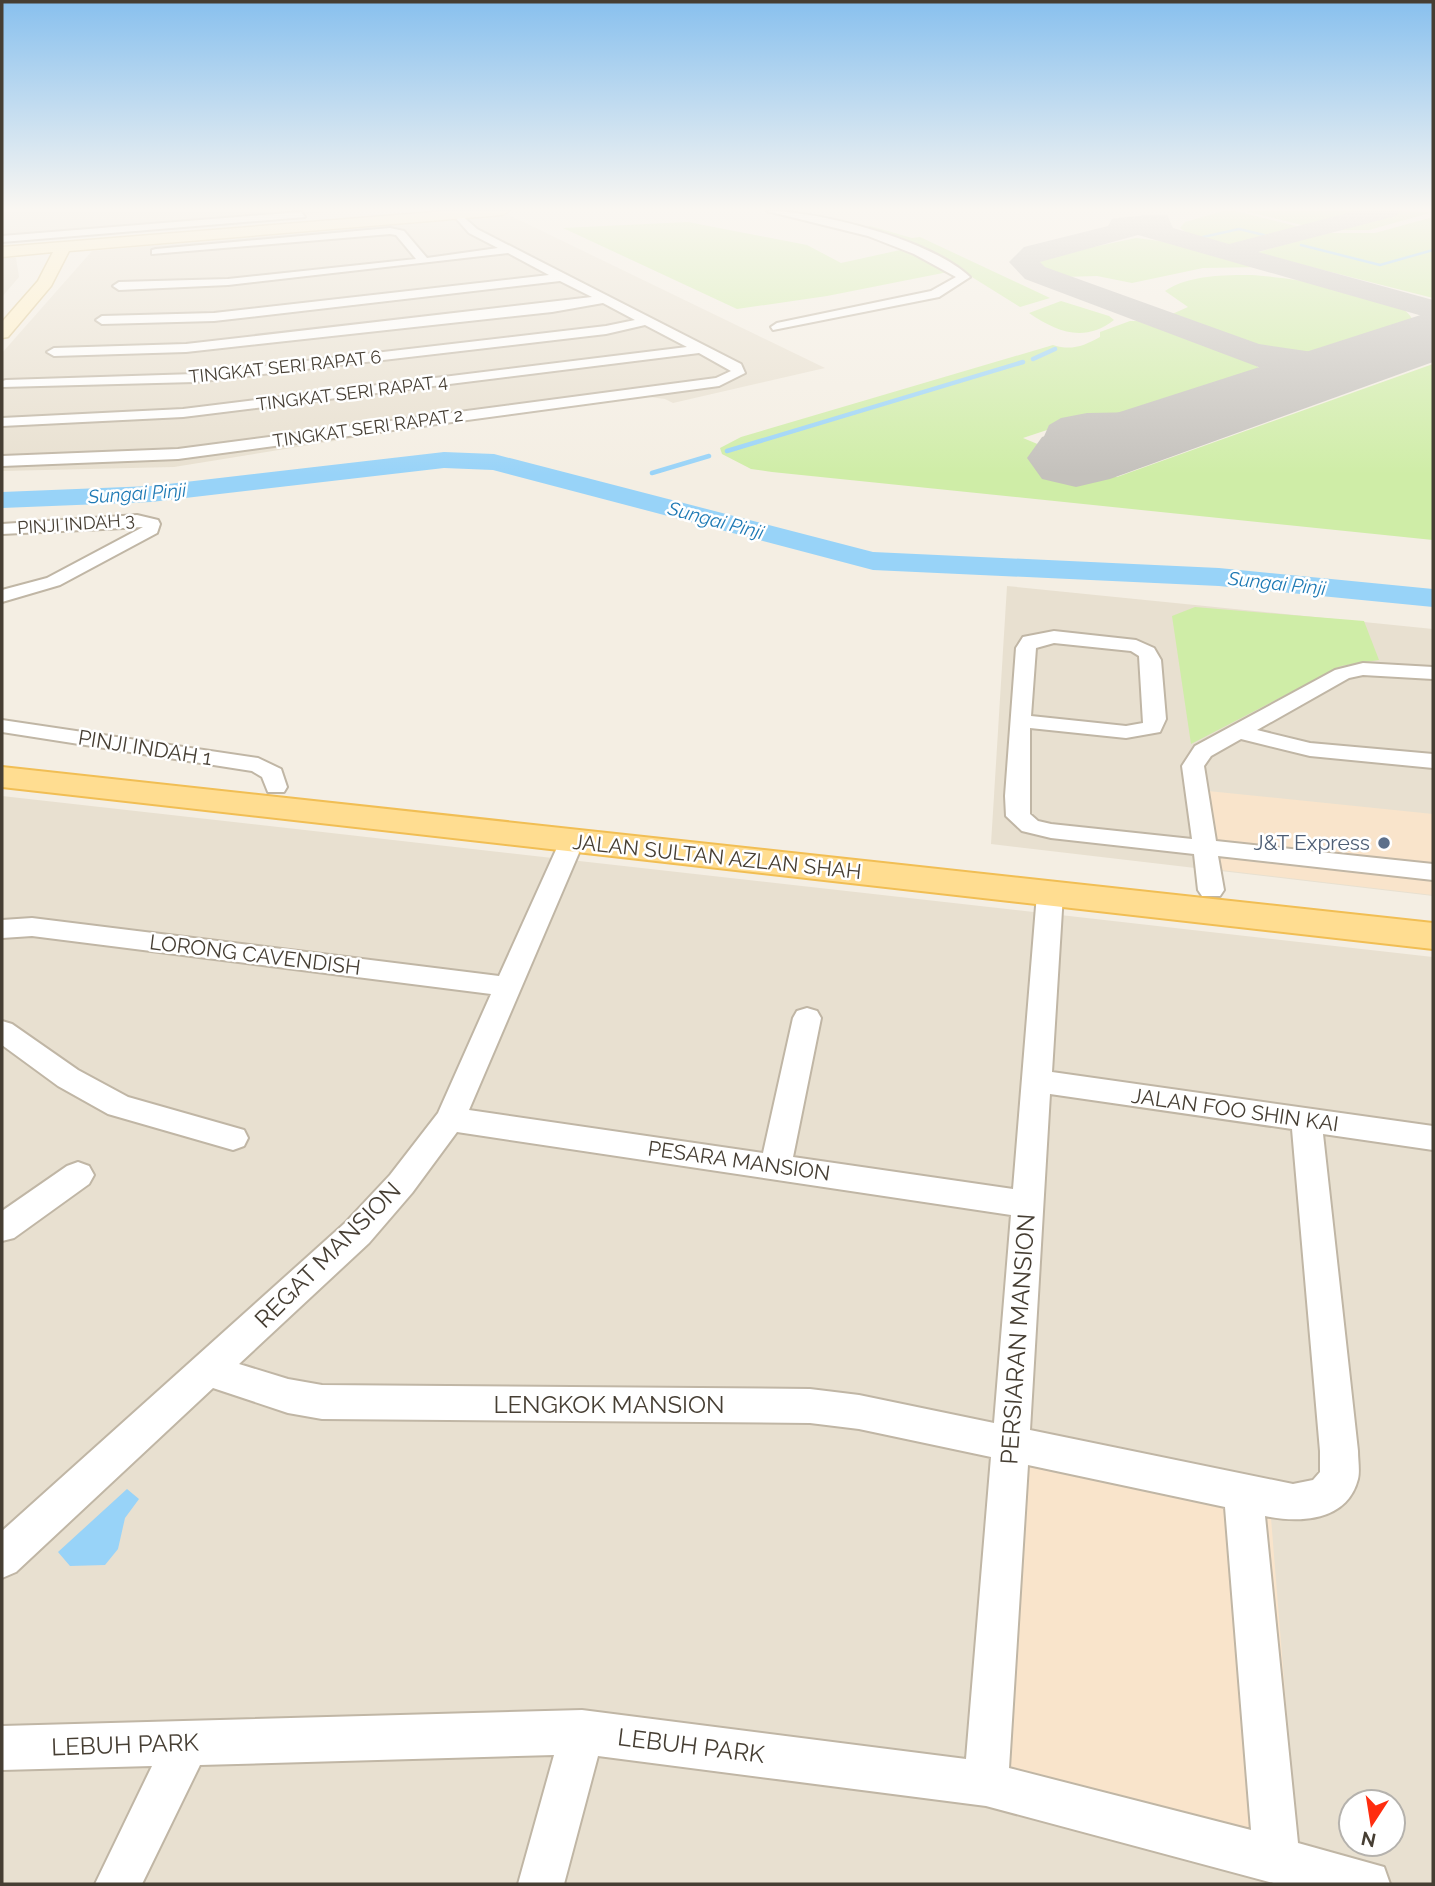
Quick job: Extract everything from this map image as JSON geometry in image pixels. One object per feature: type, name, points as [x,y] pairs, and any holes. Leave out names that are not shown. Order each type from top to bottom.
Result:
[{"type":"main road","name":"JALAN SULTAN AZLAN SHAH","points":[[2,757],[1433,915]]},
{"type":"main road","name":"JALAN SULTAN AZLAN SHAH","points":[[2,777],[1433,936]]},
{"type":"main road","points":[[1211,890],[1225,899],[1243,904],[1354,916],[1433,929]]},
{"type":"street","points":[[2,324],[24,299]]},
{"type":"street","points":[[2,333],[31,299]]},
{"type":"street","points":[[102,320],[214,317],[370,299]]},
{"type":"street","points":[[604,299],[700,349]]},
{"type":"street","points":[[54,352],[213,346],[552,308],[604,299]]},
{"type":"street","points":[[777,327],[911,299]]},
{"type":"street","name":"TINGKAT SERI RAPAT 6","points":[[6,384],[195,378],[607,330],[646,321]]},
{"type":"street","name":"TINGKAT SERI RAPAT 2","points":[[2,461],[177,454],[733,378],[738,373],[736,367],[700,349]]},
{"type":"street","name":"TINGKAT SERI RAPAT 4","points":[[2,422],[183,413],[700,349]]},
{"type":"street","name":"PINJI INDAH 3","points":[[2,529],[150,521],[150,529],[137,538],[47,583],[7,596]]},
{"type":"street","points":[[1022,721],[1126,732],[1152,727],[1155,719],[1151,660],[1147,652],[1122,643],[1054,637],[1030,641],[1026,648],[1017,804],[1018,816],[1030,826],[1051,831],[1433,872]]},
{"type":"street","points":[[1211,890],[1193,766],[1203,751],[1342,674],[1363,669],[1433,673]]},
{"type":"street","name":"PINJI INDAH 1","points":[[2,726],[258,765],[274,774],[276,787]]},
{"type":"street","points":[[1239,731],[1272,744],[1433,761]]},
{"type":"street","name":"REGAT MANSION","points":[[2,1558],[357,1233],[401,1184],[450,1119],[572,841]]},
{"type":"street","name":"PERSIARAN MANSION","points":[[986,1784],[1050,894]]},
{"type":"street","name":"LORONG CAVENDISH","points":[[2,929],[32,927],[508,987]]},
{"type":"street","points":[[775,1167],[807,1018]]},
{"type":"street","points":[[2,1031],[68,1078],[119,1106],[233,1138]]},
{"type":"street","name":"JALAN FOO SHIN KAI","points":[[1036,1081],[1433,1138]]},
{"type":"street","name":"PESARA MANSION","points":[[450,1119],[1027,1204]]},
{"type":"street","name":"LENGKOK MANSION","points":[[209,1370],[288,1396],[322,1402],[810,1406],[859,1412],[1293,1503],[1324,1497],[1339,1478],[1306,1120]]},
{"type":"street","points":[[2,1228],[78,1175]]},
{"type":"street","points":[[1243,1493],[1277,1861]]},
{"type":"street","points":[[541,1884],[582,1732]]},
{"type":"street","name":"LEBUH PARK","points":[[2,1748],[582,1732],[986,1784],[1367,1884]]},
{"type":"street","points":[[118,1884],[187,1743]]},
{"type":"shaded area","points":[[50,299],[683,299],[825,368],[673,403],[665,399],[642,396],[458,421],[174,467],[2,471],[2,353]]},
{"type":"shaded area","points":[[1007,586],[1433,629],[1433,896],[991,844]]},
{"type":"shaded area","points":[[1208,791],[1433,814],[1433,895],[1221,870]]},
{"type":"shaded area","points":[[2,796],[1433,957],[1433,1884],[2,1884]]},
{"type":"shaded area","points":[[1025,1466],[1271,1518],[1297,1842],[1008,1769]]},
{"type":"green space","points":[[716,299],[806,299],[737,309]]},
{"type":"green space","points":[[1007,299],[1047,299],[1020,307]]},
{"type":"green space","points":[[1177,299],[1382,299],[1406,311],[1413,322],[1314,355],[1266,348],[1170,315],[1188,307]]},
{"type":"green space","points":[[1061,301],[1114,320],[1103,327],[1081,333],[1060,330],[1029,313]]},
{"type":"green space","points":[[1130,321],[1143,321],[1251,361],[1259,368],[1259,374],[1127,416],[1098,413],[1023,438],[1117,477],[1433,364],[1433,540],[772,472],[751,469],[722,454],[720,448],[741,437],[1053,345],[1066,348],[1083,345],[1100,337],[1100,332]]},
{"type":"green space","points":[[1195,607],[1364,621],[1379,660],[1341,666],[1191,744],[1172,616]]},
{"type":"water","points":[[127,1489],[139,1499],[125,1518],[118,1549],[105,1565],[70,1566],[58,1552]]},
{"type":"waterway","points":[[1033,359],[1055,349]]},
{"type":"waterway","points":[[727,451],[1023,362]]},
{"type":"waterway","points":[[652,473],[709,456]]},
{"type":"waterway","name":"Sungai Pinji","points":[[2,500],[151,494],[444,460],[494,462],[873,561],[1219,577],[1433,598]]},
{"type":"taxiway","points":[[1105,299],[1273,361],[1281,366],[1286,378],[1274,390]]},
{"type":"taxiway","points":[[1394,299],[1433,310]]},
{"type":"taxiway","points":[[1257,354],[1313,362],[1370,357]]},
{"type":"taxiway","points":[[1204,415],[1152,443],[1114,457],[1095,458],[1078,453],[1061,441],[1062,433],[1074,426],[1141,423],[1204,415]]},
{"type":"runway","points":[[1076,458],[1433,335]]},
{"type":"place","name":"J&T Express","points":[[1384,843]]}]
